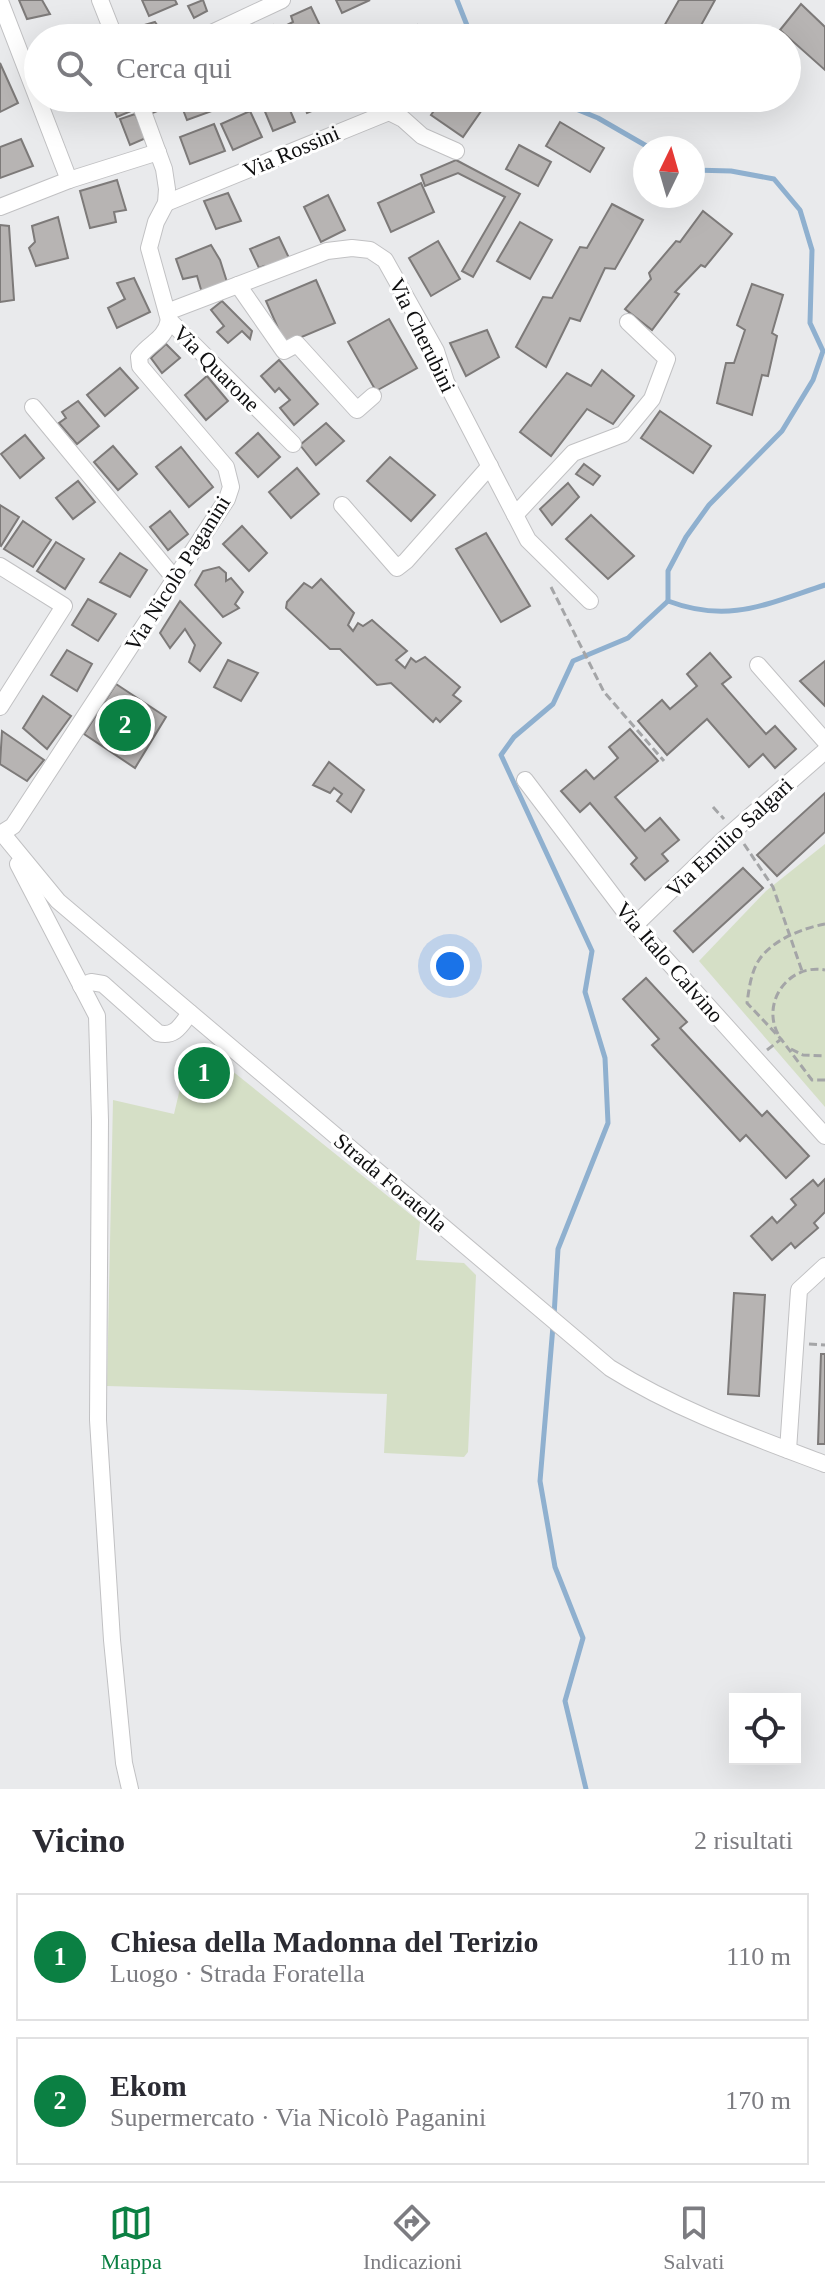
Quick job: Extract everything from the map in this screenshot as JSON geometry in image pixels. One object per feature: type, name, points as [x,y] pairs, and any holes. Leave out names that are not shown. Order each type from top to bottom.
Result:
[{"type":"street","points":[[100,0],[109,24]]},
{"type":"street","points":[[231,24],[282,0]]},
{"type":"street","points":[[0,1],[24,63]]},
{"type":"street","points":[[43,112],[69,180]]},
{"type":"street","name":"Via Quarone","points":[[143,112],[167,189],[166,203],[156,222],[149,248],[168,316],[293,444]]},
{"type":"street","name":"Via Rossini","points":[[166,203],[389,112],[403,119],[422,136],[456,151]]},
{"type":"street","points":[[0,207],[69,180],[158,152]]},
{"type":"street","name":"Via Cherubini","points":[[168,316],[327,251],[352,248],[370,250],[385,260],[436,351],[446,382],[528,540],[590,601]]},
{"type":"street","points":[[238,285],[284,351],[297,344],[357,410],[373,396]]},
{"type":"street","name":"Via Nicolò Paganini","points":[[1,832],[13,826],[227,499],[231,487],[226,467],[140,366],[139,357],[146,348],[166,333],[168,316]]},
{"type":"street","points":[[515,515],[573,453],[623,434],[652,399],[667,359],[628,322]]},
{"type":"street","points":[[33,407],[175,579]]},
{"type":"street","points":[[342,505],[397,568],[490,466]]},
{"type":"street","points":[[0,566],[64,606],[0,707]]},
{"type":"street","points":[[758,665],[825,741]]},
{"type":"street","name":"Via Emilio Salgari","points":[[635,925],[735,830],[825,751]]},
{"type":"street","name":"Via Italo Calvino","points":[[525,780],[635,925],[825,1136]]},
{"type":"street","points":[[1,832],[97,1016],[100,1120],[98,1420],[112,1640],[124,1763],[130,1789]]},
{"type":"street","name":"Strada Foratella","points":[[1,832],[58,901],[78,919],[610,1368],[702,1418],[825,1464]]},
{"type":"street","points":[[50,925],[58,901]]},
{"type":"street","points":[[63,951],[78,919]]},
{"type":"street","points":[[81,986],[91,982],[103,984],[158,1033],[167,1036],[176,1031],[190,1013]]},
{"type":"street","points":[[788,1450],[799,1290],[825,1266]]},
{"type":"street","points":[[119,1789],[124,1763]]},
{"type":"path","points":[[581,646],[604,692],[664,761]]},
{"type":"path","points":[[713,807],[735,830],[773,887],[802,971]]},
{"type":"path","points":[[825,924],[807,927],[790,936],[759,959],[747,1003],[791,1049],[803,1055],[825,1056]]},
{"type":"path","points":[[825,970],[802,971],[790,978],[780,987],[772,1014],[774,1027],[781,1039],[812,1080],[825,1080]]},
{"type":"green space","points":[[825,844],[825,1107],[699,961],[766,891]]},
{"type":"green space","points":[[226,1066],[420,1222],[416,1260],[464,1263],[476,1275],[468,1452],[464,1457],[384,1453],[387,1394],[107,1386],[113,1100],[174,1114],[182,1080],[222,1090]]},
{"type":"building","points":[[19,0],[42,0],[50,14],[27,19]]},
{"type":"building","points":[[142,0],[175,0],[177,4],[149,16]]},
{"type":"building","points":[[203,0],[207,11],[194,18],[188,6]]},
{"type":"building","points":[[336,0],[370,0],[342,13]]},
{"type":"building","points":[[679,0],[715,0],[702,24],[665,24]]},
{"type":"building","points":[[801,4],[825,27],[825,70],[801,49],[801,24],[785,24]]},
{"type":"building","points":[[311,7],[319,24],[289,24],[293,22],[291,16]]},
{"type":"building","points":[[0,63],[18,103],[0,112]]},
{"type":"building","points":[[184,112],[209,112],[187,120]]},
{"type":"building","points":[[250,112],[262,137],[233,150],[221,124]]},
{"type":"building","points":[[265,112],[291,112],[295,122],[273,131]]},
{"type":"building","points":[[433,112],[480,112],[463,137],[431,115]]},
{"type":"building","points":[[135,114],[146,138],[130,145],[120,119]]},
{"type":"building","points":[[560,122],[604,148],[590,172],[546,146]]},
{"type":"building","points":[[214,124],[225,151],[190,164],[180,137]]},
{"type":"building","points":[[21,139],[33,166],[0,178],[0,147]]},
{"type":"building","points":[[519,145],[551,162],[538,186],[506,169]]},
{"type":"building","points":[[456,160],[520,194],[473,277],[462,271],[505,197],[458,173],[425,186],[421,175]]},
{"type":"building","points":[[117,180],[126,210],[114,212],[116,222],[90,228],[80,191]]},
{"type":"building","points":[[421,183],[434,212],[391,232],[378,203]]},
{"type":"building","points":[[228,193],[241,221],[216,229],[204,201]]},
{"type":"building","points":[[328,195],[345,230],[321,242],[304,207]]},
{"type":"building","points":[[612,204],[643,220],[615,269],[605,268],[580,321],[570,318],[546,367],[516,347],[543,297],[552,298],[580,247],[587,248]]},
{"type":"building","points":[[703,211],[732,234],[705,267],[701,265],[675,292],[679,294],[652,330],[625,309],[651,279],[649,273],[676,241],[680,242]]},
{"type":"building","points":[[58,217],[68,258],[36,266],[29,248],[35,242],[32,226]]},
{"type":"building","points":[[520,222],[552,240],[530,279],[497,261]]},
{"type":"building","points":[[0,225],[9,226],[14,300],[0,302]]},
{"type":"building","points":[[279,237],[289,258],[268,273],[264,266],[259,268],[250,249]]},
{"type":"building","points":[[438,241],[460,279],[431,296],[409,258]]},
{"type":"building","points":[[211,245],[227,282],[202,293],[197,276],[183,279],[176,259]]},
{"type":"building","points":[[134,278],[150,312],[117,328],[108,308],[125,299],[117,283]]},
{"type":"building","points":[[316,280],[335,323],[285,344],[266,301]]},
{"type":"building","points":[[752,284],[783,295],[772,333],[777,336],[768,376],[762,375],[752,415],[717,403],[726,363],[734,363],[745,330],[737,325]]},
{"type":"building","points":[[222,301],[252,331],[250,339],[242,331],[228,343],[217,332],[224,326],[211,310]]},
{"type":"building","points":[[389,319],[417,368],[376,391],[348,342]]},
{"type":"building","points":[[487,330],[499,357],[466,376],[450,343]]},
{"type":"building","points":[[166,344],[180,358],[162,373],[151,358]]},
{"type":"building","points":[[279,360],[318,404],[294,425],[280,408],[290,400],[279,388],[275,392],[261,376]]},
{"type":"building","points":[[120,368],[138,388],[105,416],[87,395]]},
{"type":"building","points":[[602,370],[634,396],[613,424],[587,409],[551,456],[520,432],[567,373],[591,386]]},
{"type":"building","points":[[207,376],[228,401],[206,420],[185,395]]},
{"type":"building","points":[[78,401],[99,426],[77,444],[59,423],[66,418],[62,412]]},
{"type":"building","points":[[660,411],[711,446],[693,473],[641,438]]},
{"type":"building","points":[[326,423],[344,441],[316,465],[300,445]]},
{"type":"building","points":[[258,433],[280,457],[258,477],[236,453]]},
{"type":"building","points":[[25,435],[44,458],[20,478],[1,454]]},
{"type":"building","points":[[113,446],[137,474],[118,490],[94,462]]},
{"type":"building","points":[[181,447],[213,487],[189,507],[156,467]]},
{"type":"building","points":[[390,457],[435,495],[411,521],[367,481]]},
{"type":"building","points":[[584,464],[600,476],[593,485],[576,474]]},
{"type":"building","points":[[297,468],[319,494],[291,518],[269,492]]},
{"type":"building","points":[[78,481],[95,502],[73,519],[56,498]]},
{"type":"building","points":[[568,483],[579,497],[552,525],[540,509]]},
{"type":"building","points":[[0,505],[19,517],[1,546],[0,545]]},
{"type":"building","points":[[170,511],[188,534],[168,550],[150,527]]},
{"type":"building","points":[[591,515],[634,556],[608,579],[566,539]]},
{"type":"building","points":[[23,521],[51,540],[33,567],[4,549]]},
{"type":"building","points":[[242,526],[267,553],[249,571],[223,544]]},
{"type":"building","points":[[486,533],[530,606],[501,622],[456,549]]},
{"type":"building","points":[[56,542],[84,559],[65,589],[37,571]]},
{"type":"building","points":[[120,553],[147,570],[130,597],[100,582]]},
{"type":"building","points":[[219,567],[226,573],[226,581],[231,578],[243,592],[235,604],[239,608],[223,617],[195,585],[203,571]]},
{"type":"building","points":[[321,579],[354,613],[348,625],[353,631],[358,623],[363,626],[372,620],[407,651],[396,660],[405,668],[411,658],[416,662],[425,657],[460,687],[453,695],[461,701],[440,722],[436,718],[433,722],[391,683],[377,685],[340,649],[330,649],[286,608],[287,602],[304,583],[312,588]]},
{"type":"building","points":[[88,599],[116,614],[98,641],[72,625]]},
{"type":"building","points":[[180,601],[221,643],[200,671],[189,662],[195,645],[185,629],[170,648],[160,633]]},
{"type":"building","points":[[67,650],[92,664],[77,691],[51,675]]},
{"type":"building","points":[[710,653],[731,677],[722,684],[766,734],[775,726],[796,749],[775,768],[763,754],[749,767],[707,719],[667,755],[638,721],[662,700],[670,709],[697,686],[687,674]]},
{"type":"building","points":[[228,660],[258,673],[241,701],[214,687]]},
{"type":"building","points":[[825,661],[825,706],[800,681]]},
{"type":"building","points":[[116,684],[166,717],[135,768],[84,734]]},
{"type":"building","points":[[43,696],[71,716],[47,749],[23,728]]},
{"type":"building","points":[[630,729],[658,761],[615,797],[645,831],[660,818],[679,840],[662,854],[668,861],[645,880],[631,864],[637,858],[590,803],[580,812],[561,791],[586,770],[594,779],[618,758],[609,747]]},
{"type":"building","points":[[2,731],[44,760],[27,781],[0,764]]},
{"type":"building","points":[[329,762],[364,790],[351,812],[337,801],[342,794],[334,788],[330,793],[313,785]]},
{"type":"building","points":[[825,793],[825,832],[777,876],[757,855]]},
{"type":"building","points":[[743,868],[763,888],[693,952],[674,931]]},
{"type":"building","points":[[646,978],[687,1022],[680,1028],[762,1116],[767,1111],[809,1156],[786,1178],[746,1135],[740,1141],[652,1045],[659,1039],[623,999]]},
{"type":"building","points":[[187,1055],[226,1066],[222,1090],[182,1080]]},
{"type":"building","points":[[825,1179],[825,1212],[814,1223],[818,1228],[795,1248],[791,1243],[772,1260],[751,1236],[772,1217],[777,1223],[796,1205],[791,1199],[813,1180],[818,1186]]},
{"type":"building","points":[[734,1293],[765,1295],[759,1396],[728,1394]]},
{"type":"building","points":[[821,1354],[825,1354],[825,1444],[818,1444]]},
{"type":"waterway","points":[[457,0],[466,24]]},
{"type":"waterway","points":[[583,112],[633,138]]},
{"type":"waterway","points":[[705,170],[731,171],[774,179],[800,210],[812,250],[810,323],[823,351],[813,380],[782,431],[709,505],[686,537],[668,571],[668,601],[690,608],[729,611],[747,609],[825,585]]},
{"type":"waterway","points":[[554,1316],[558,1249],[608,1123],[605,1058],[585,992],[592,951],[501,755],[514,737],[553,704],[573,661],[628,638],[668,601]]},
{"type":"waterway","points":[[553,1326],[540,1481],[555,1567],[583,1638],[565,1701],[586,1789]]},
{"type":"place","name":"Ekom","points":[[125,725]]},
{"type":"place","name":"Chiesa della Madonna del Terizio","points":[[204,1073]]}]
